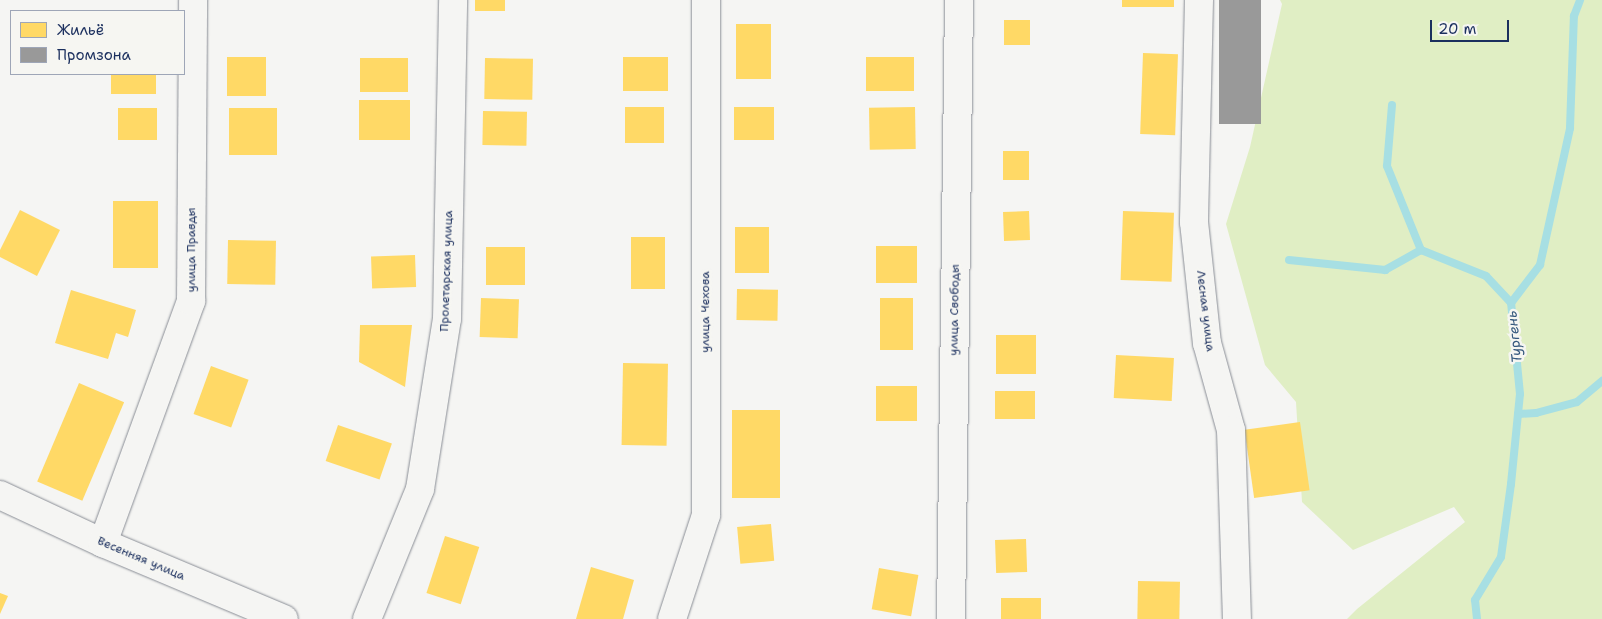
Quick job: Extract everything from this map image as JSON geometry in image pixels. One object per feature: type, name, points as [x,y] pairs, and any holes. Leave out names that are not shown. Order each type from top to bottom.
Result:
[{"type":"street","name":"улица Правды","points":[[103,543],[192,301],[193,0]]},
{"type":"street","name":"Пролетарская улица","points":[[366,619],[420,489],[447,319],[453,0]]},
{"type":"street","name":"улица Чехова","points":[[672,619],[706,515],[706,0]]},
{"type":"street","name":"улица Свободы","points":[[950,619],[959,0]]},
{"type":"street","name":"Лесная улица","points":[[1199,0],[1194,222],[1207,343],[1231,430],[1237,619]]},
{"type":"street","name":"Весенняя улица","points":[[0,496],[103,543],[284,619]]},
{"type":"green space","points":[[1280,0],[1602,0],[1602,619],[1347,619],[1465,522],[1454,507],[1353,550],[1302,502],[1296,402],[1265,365],[1226,224],[1250,147],[1282,4]]},
{"type":"building: Жильё","points":[[475,0],[505,0],[505,11],[475,11]]},
{"type":"building: Жильё","points":[[1122,0],[1174,0],[1174,7],[1122,7]]},
{"type":"building: Жильё","points":[[1004,20],[1030,20],[1030,45],[1004,45]]},
{"type":"building: Жильё","points":[[736,24],[771,24],[771,79],[736,79]]},
{"type":"building: Жильё","points":[[1143,53],[1178,54],[1175,135],[1140,134]]},
{"type":"building: Жильё","points":[[227,57],[266,57],[266,96],[227,96]]},
{"type":"building: Жильё","points":[[623,57],[668,57],[668,91],[623,91]]},
{"type":"building: Жильё","points":[[866,57],[914,57],[914,91],[866,91]]},
{"type":"building: Жильё","points":[[360,58],[408,58],[408,92],[360,92]]},
{"type":"building: Жильё","points":[[485,58],[533,59],[532,100],[484,99]]},
{"type":"building: Жильё","points":[[111,75],[156,75],[156,94],[111,94]]},
{"type":"building: Жильё","points":[[359,100],[410,100],[410,140],[359,140]]},
{"type":"building: Жильё","points":[[625,107],[664,107],[664,143],[625,143]]},
{"type":"building: Жильё","points":[[734,107],[774,107],[774,140],[734,140]]},
{"type":"building: Жильё","points":[[915,107],[916,149],[870,150],[869,108]]},
{"type":"building: Жильё","points":[[118,108],[157,108],[157,140],[118,140]]},
{"type":"building: Жильё","points":[[229,108],[277,108],[277,155],[229,155]]},
{"type":"building: Жильё","points":[[483,111],[527,112],[526,146],[482,145]]},
{"type":"building: Жильё","points":[[1003,151],[1029,151],[1029,180],[1003,180]]},
{"type":"building: Жильё","points":[[113,201],[158,201],[158,268],[113,268]]},
{"type":"building: Жильё","points":[[20,210],[60,230],[37,276],[0,257],[0,250]]},
{"type":"building: Жильё","points":[[1029,211],[1030,240],[1004,241],[1003,212]]},
{"type":"building: Жильё","points":[[1123,211],[1174,213],[1172,282],[1121,280]]},
{"type":"building: Жильё","points":[[735,227],[769,227],[769,273],[735,273]]},
{"type":"building: Жильё","points":[[631,237],[665,237],[665,289],[631,289]]},
{"type":"building: Жильё","points":[[228,240],[276,241],[275,285],[227,284]]},
{"type":"building: Жильё","points":[[876,246],[917,246],[917,283],[876,283]]},
{"type":"building: Жильё","points":[[486,247],[525,247],[525,285],[486,285]]},
{"type":"building: Жильё","points":[[415,255],[416,287],[372,289],[371,257]]},
{"type":"building: Жильё","points":[[737,289],[778,290],[777,321],[736,320]]},
{"type":"building: Жильё","points":[[71,290],[136,310],[128,337],[116,333],[108,359],[55,343]]},
{"type":"building: Жильё","points":[[481,298],[519,299],[518,338],[480,337]]},
{"type":"building: Жильё","points":[[880,298],[913,298],[913,350],[880,350]]},
{"type":"building: Жильё","points":[[360,325],[412,325],[405,387],[359,362]]},
{"type":"building: Жильё","points":[[996,335],[1036,335],[1036,374],[996,374]]},
{"type":"building: Жильё","points":[[1116,355],[1174,358],[1172,401],[1114,398]]},
{"type":"building: Жильё","points":[[623,363],[668,364],[667,446],[622,445]]},
{"type":"building: Жильё","points":[[211,366],[249,380],[231,428],[194,414]]},
{"type":"building: Жильё","points":[[79,383],[124,402],[82,501],[37,481]]},
{"type":"building: Жильё","points":[[876,386],[917,386],[917,421],[876,421]]},
{"type":"building: Жильё","points":[[995,391],[1035,391],[1035,419],[995,419]]},
{"type":"building: Жильё","points":[[732,410],[780,410],[780,498],[732,498]]},
{"type":"building: Жильё","points":[[1300,422],[1310,490],[1254,498],[1245,430]]},
{"type":"building: Жильё","points":[[338,425],[392,444],[380,479],[326,461]]},
{"type":"building: Жильё","points":[[771,524],[774,561],[740,564],[737,527]]},
{"type":"building: Жильё","points":[[445,536],[479,547],[461,604],[426,593]]},
{"type":"building: Жильё","points":[[1026,539],[1027,572],[996,573],[995,540]]},
{"type":"building: Жильё","points":[[591,567],[634,580],[623,619],[576,619]]},
{"type":"building: Жильё","points":[[879,568],[918,575],[911,616],[872,609]]},
{"type":"building: Жильё","points":[[1138,581],[1180,582],[1179,619],[1137,619]]},
{"type":"building: Жильё","points":[[0,593],[8,596],[0,614]]},
{"type":"building: Жильё","points":[[1001,598],[1041,598],[1041,619],[1001,619]]},
{"type":"building: Промзона","points":[[1219,0],[1261,0],[1261,124],[1219,124]]},
{"type":"waterway","name":"Тургень","points":[[1477,619],[1475,600],[1501,557],[1511,484],[1520,394],[1511,303],[1540,265],[1570,128],[1574,16],[1580,0]]},
{"type":"waterway","points":[[1392,105],[1387,166],[1421,250],[1486,276],[1511,303]]},
{"type":"waterway","points":[[1289,260],[1385,270],[1421,250]]},
{"type":"waterway","points":[[1518,414],[1536,413],[1577,402],[1602,381]]}]
